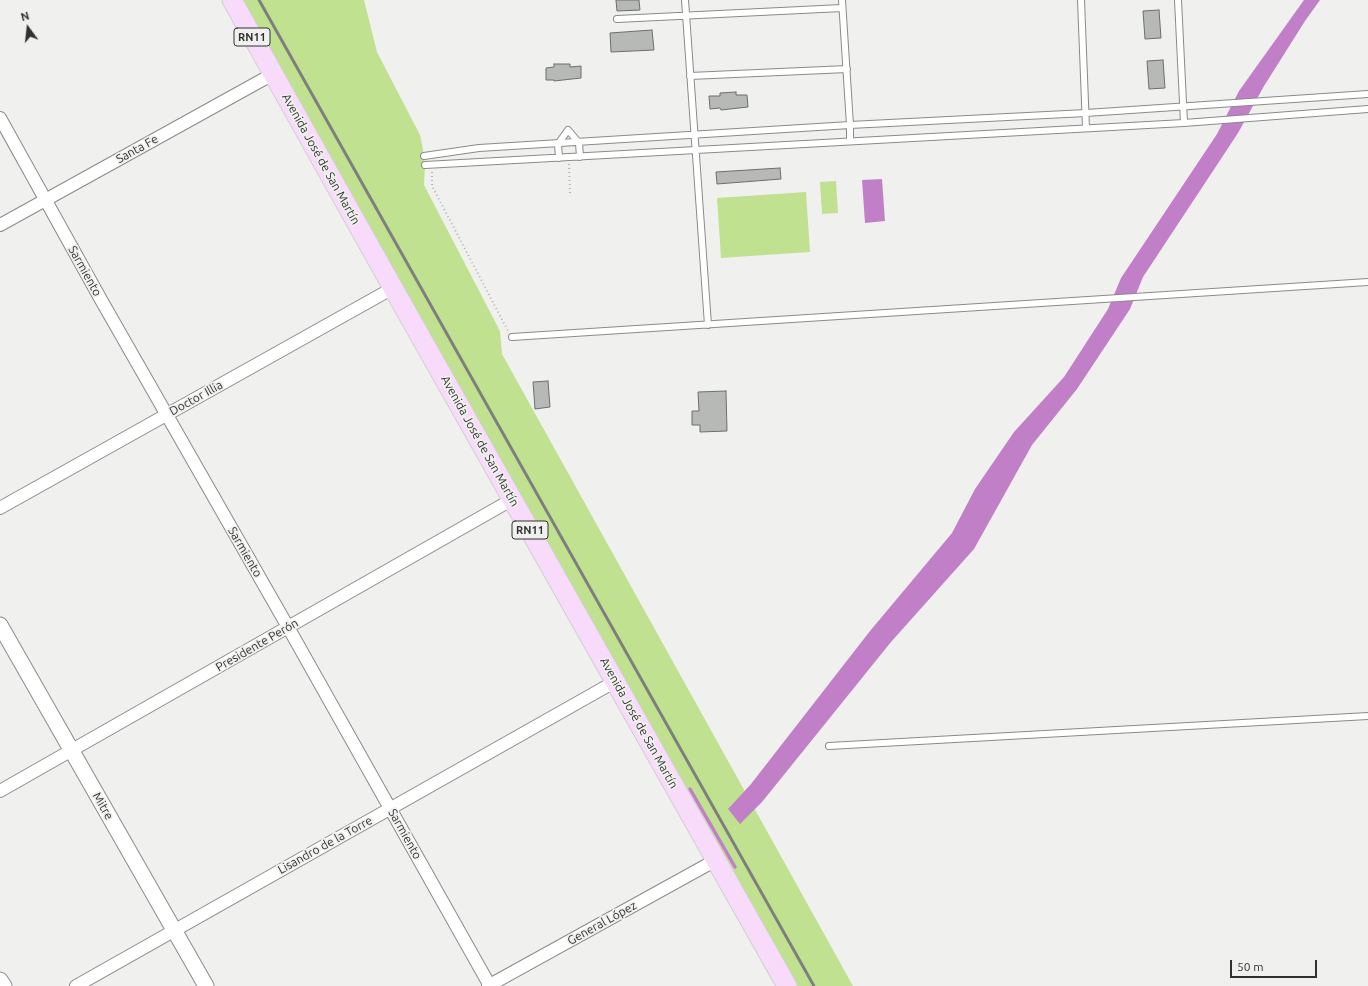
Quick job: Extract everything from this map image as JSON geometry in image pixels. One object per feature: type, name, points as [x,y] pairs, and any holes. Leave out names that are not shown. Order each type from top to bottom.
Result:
[{"type":"main road","name":"Avenida José de San Martín","points":[[232,0],[787,986]]},
{"type":"street","name":"Santa Fe","points":[[0,225],[273,74]]},
{"type":"street","name":"Sarmiento","points":[[0,118],[489,986]]},
{"type":"street","name":"Doctor Illia","points":[[0,508],[393,288]]},
{"type":"street","name":"Presidente Perón","points":[[0,791],[513,499]]},
{"type":"street","name":"Mitre","points":[[0,625],[206,986]]},
{"type":"street","name":"Lisandro de la Torre","points":[[76,986],[616,681]]},
{"type":"street","name":"General López","points":[[489,986],[716,860]]},
{"type":"street","points":[[0,980],[4,986]]},
{"type":"lane","points":[[685,0],[708,325]]},
{"type":"lane","points":[[842,0],[850,141]]},
{"type":"lane","points":[[1081,0],[1086,128]]},
{"type":"lane","points":[[1178,0],[1184,123]]},
{"type":"lane","points":[[617,19],[842,8]]},
{"type":"lane","points":[[690,76],[846,68]]},
{"type":"lane","points":[[424,156],[479,148],[695,136],[850,124],[1086,113],[1368,94]]},
{"type":"lane","points":[[428,165],[1184,123],[1368,109]]},
{"type":"lane","points":[[559,158],[558,144],[568,130],[578,143],[580,156]]},
{"type":"lane","points":[[512,337],[1368,282]]},
{"type":"lane","points":[[829,746],[1368,716]]},
{"type":"path","points":[[569,157],[570,195]]},
{"type":"path","points":[[428,165],[432,186],[512,337]]},
{"type":"green space","points":[[232,0],[364,0],[377,52],[420,135],[425,165],[424,185],[500,331],[502,354],[853,986],[787,986]]},
{"type":"green space","points":[[836,181],[838,213],[822,214],[820,182]]},
{"type":"green space","points":[[806,192],[810,252],[721,258],[717,198]]},
{"type":"shaded area","points":[[1304,0],[1320,0],[1264,86],[1238,133],[1143,277],[1130,309],[1077,389],[1032,445],[974,549],[891,642],[762,802],[740,824],[728,809],[751,784],[870,631],[952,533],[975,489],[1014,432],[1064,377],[1108,309],[1121,278],[1217,134],[1239,91]]},
{"type":"shaded area","points":[[882,179],[885,221],[865,223],[862,180]]},
{"type":"building","points":[[616,0],[639,0],[640,10],[617,11]]},
{"type":"building","points":[[1159,10],[1161,38],[1145,39],[1143,11]]},
{"type":"building","points":[[652,30],[654,50],[611,52],[610,33]]},
{"type":"building","points":[[1163,60],[1165,88],[1149,89],[1147,61]]},
{"type":"building","points":[[554,64],[570,64],[570,67],[581,66],[581,78],[554,81],[546,80],[546,68],[554,67]]},
{"type":"building","points":[[736,92],[736,95],[747,95],[748,107],[721,110],[720,108],[710,109],[709,96],[720,96],[720,93]]},
{"type":"building","points":[[780,168],[781,179],[717,184],[716,172]]},
{"type":"building","points":[[548,381],[550,407],[535,409],[533,382]]},
{"type":"building","points":[[726,391],[727,431],[700,432],[700,425],[692,425],[692,411],[699,411],[698,392]]},
{"type":"waterway","points":[[690,789],[735,867]]},
{"type":"railway","points":[[259,0],[814,986]]}]
